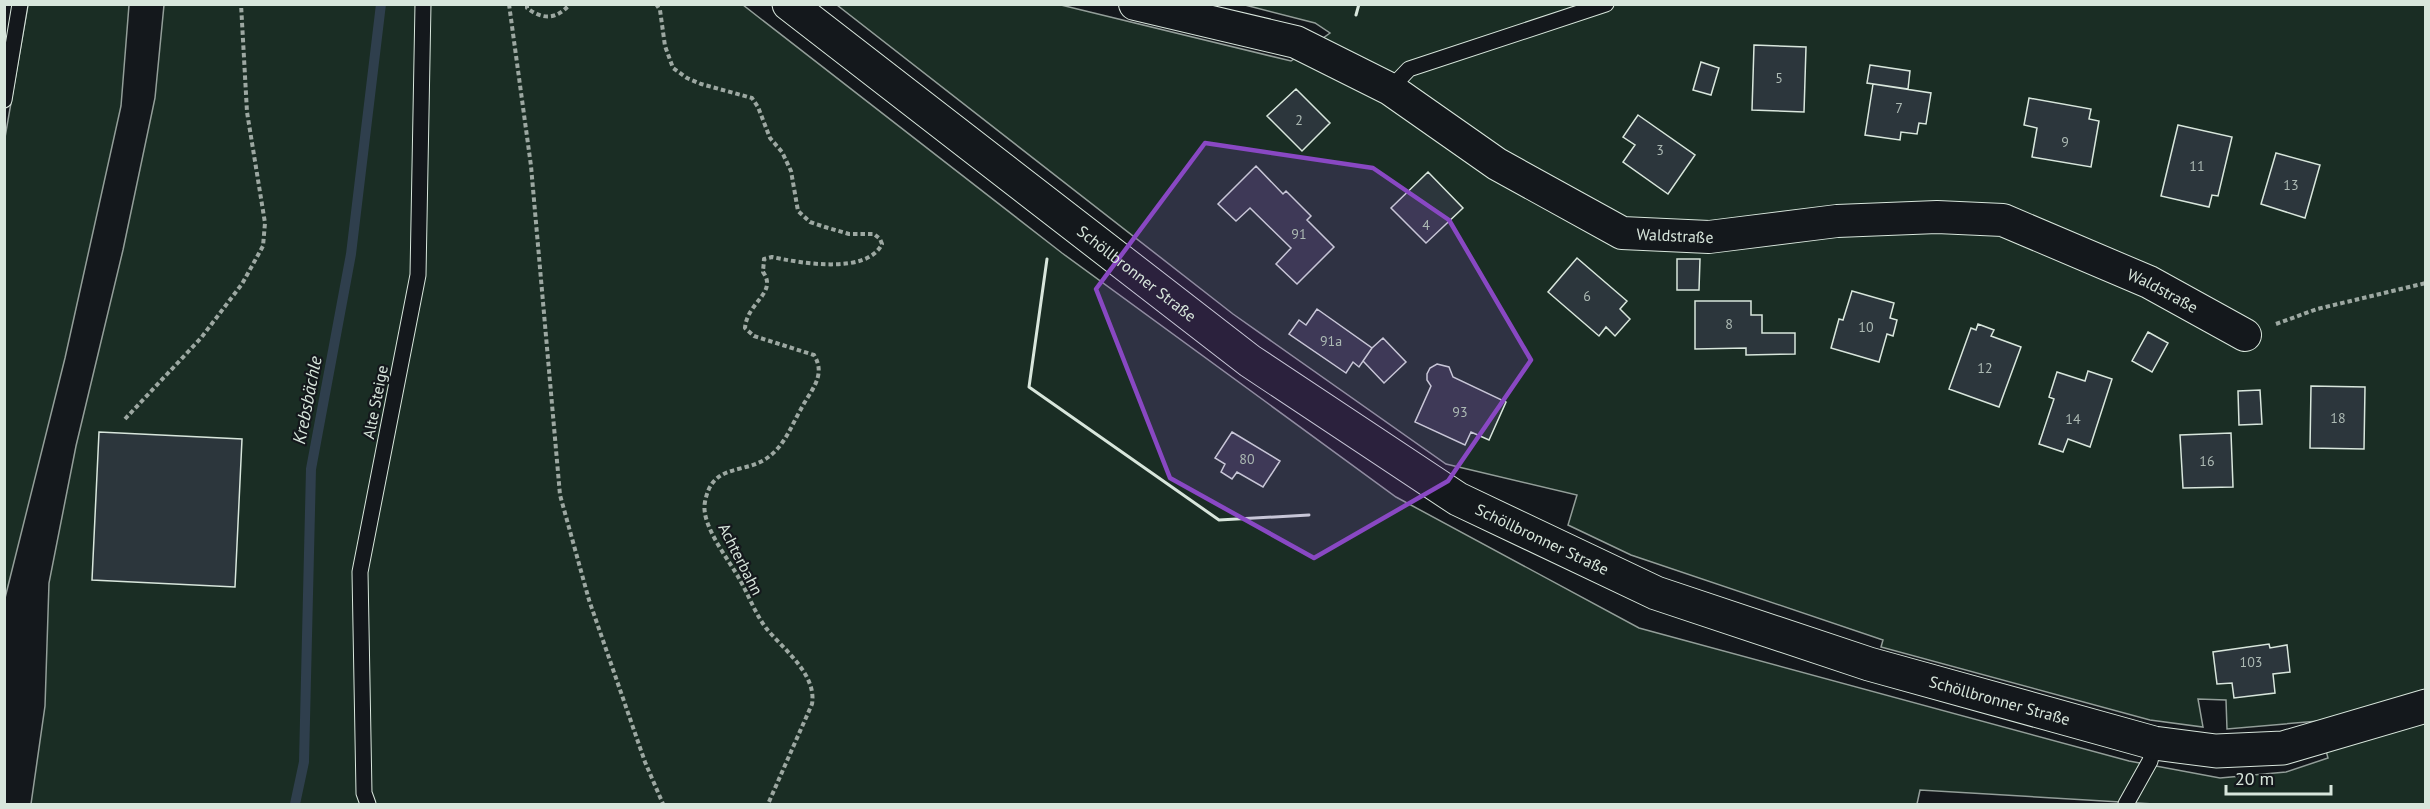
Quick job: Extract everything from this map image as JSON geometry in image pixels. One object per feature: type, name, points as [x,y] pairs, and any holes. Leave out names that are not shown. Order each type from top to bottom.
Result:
[{"type":"main road","name":"Schöllbronner Straße","points":[[789,4],[1250,361],[1458,499],[1656,593],[1869,664],[2154,743],[2216,751],[2283,748],[2426,706]]},
{"type":"street","name":"Waldstraße","points":[[1135,4],[1296,42],[1390,89],[1497,164],[1622,233],[1709,237],[1837,220],[1937,217],[2003,220],[2149,282],[2245,335]]},
{"type":"lane","points":[[4,100],[20,4]]},
{"type":"lane","name":"Alte Steige","points":[[368,804],[364,793],[360,572],[418,275],[423,4]]},
{"type":"lane","points":[[1390,89],[1409,69],[1606,4]]},
{"type":"lane","points":[[2126,804],[2150,761],[2154,743]]},
{"type":"path","points":[[125,419],[201,338],[242,284],[263,246],[265,223],[247,112],[241,4]]},
{"type":"path","points":[[509,4],[531,166],[560,495],[590,600],[645,762],[663,804]]},
{"type":"path","points":[[527,4],[527,8],[538,16],[546,18],[555,16],[570,4]]},
{"type":"path","name":"Achterbahn","points":[[656,4],[660,10],[665,46],[673,68],[687,78],[709,87],[741,93],[752,98],[770,138],[782,152],[791,171],[798,211],[810,222],[825,227],[849,234],[874,234],[880,238],[882,244],[878,252],[866,260],[848,264],[829,265],[772,256],[764,260],[763,272],[768,279],[768,287],[749,311],[745,328],[754,336],[814,355],[819,363],[818,377],[792,429],[777,450],[764,460],[722,474],[714,481],[704,502],[712,534],[740,580],[757,614],[810,682],[812,689],[812,704],[768,804]]},
{"type":"path","points":[[2245,335],[2317,309],[2426,283]]},
{"type":"highlighted area","points":[[1205,143],[1373,168],[1449,220],[1531,360],[1448,481],[1314,558],[1170,478],[1096,289]]},
{"type":"green space","points":[[28,5],[129,5],[121,106],[65,358],[5,598],[4,143]]},
{"type":"green space","points":[[164,5],[743,5],[1062,253],[1396,497],[1639,628],[2129,761],[2220,778],[2286,772],[2328,758],[2318,721],[2227,729],[2226,700],[2198,699],[2203,727],[2150,720],[1881,647],[1883,640],[1631,555],[1568,525],[1577,495],[1446,464],[1233,314],[837,5],[1061,5],[1291,61],[1330,33],[1315,23],[1245,5],[2425,5],[2425,804],[2154,804],[1920,790],[1917,804],[31,804],[45,706],[49,583],[76,446],[123,250],[155,98]]},
{"type":"building","points":[[1754,45],[1806,47],[1804,112],[1752,110]]},
{"type":"building","points":[[1701,62],[1719,68],[1711,95],[1693,90]]},
{"type":"building","points":[[1870,65],[1910,71],[1908,89],[1867,83]]},
{"type":"building","points":[[1873,84],[1931,93],[1926,124],[1919,123],[1917,134],[1901,132],[1900,140],[1865,135]]},
{"type":"building","points":[[1296,89],[1330,123],[1302,151],[1267,116]]},
{"type":"building","points":[[2029,98],[2091,109],[2089,119],[2099,121],[2091,167],[2032,157],[2037,128],[2024,125]]},
{"type":"building","points":[[1638,115],[1695,155],[1668,194],[1623,162],[1635,145],[1623,137]]},
{"type":"building","points":[[2178,125],[2232,137],[2218,196],[2212,195],[2209,207],[2161,196]]},
{"type":"building","points":[[2276,153],[2320,165],[2305,218],[2261,204]]},
{"type":"building","points":[[1256,166],[1283,194],[1286,191],[1311,216],[1307,220],[1334,247],[1297,284],[1276,264],[1291,248],[1250,208],[1236,221],[1218,204]]},
{"type":"building","points":[[1428,172],[1463,208],[1426,243],[1391,208]]},
{"type":"building","points":[[1577,258],[1627,301],[1620,309],[1630,319],[1615,336],[1606,327],[1599,336],[1548,292]]},
{"type":"building","points":[[1677,259],[1700,259],[1699,290],[1677,290]]},
{"type":"building","points":[[1852,291],[1894,303],[1890,318],[1897,320],[1893,336],[1887,334],[1879,362],[1831,348],[1839,319],[1843,320]]},
{"type":"building","points":[[1695,301],[1751,301],[1751,315],[1762,315],[1762,333],[1795,333],[1795,354],[1746,355],[1746,348],[1695,349]]},
{"type":"building","points":[[1317,309],[1372,348],[1359,367],[1353,362],[1346,373],[1289,334],[1299,320],[1306,325]]},
{"type":"building","points":[[1978,324],[1994,330],[1991,336],[2021,347],[1999,407],[1949,389],[1971,328],[1976,330]]},
{"type":"building","points":[[2148,332],[2168,343],[2152,372],[2132,361]]},
{"type":"building","points":[[1383,338],[1406,362],[1384,383],[1363,361]]},
{"type":"building","points":[[1437,364],[1449,367],[1453,377],[1506,402],[1489,440],[1471,432],[1465,445],[1415,422],[1431,386],[1427,380],[1427,374],[1430,368]]},
{"type":"building","points":[[2088,371],[2112,379],[2090,447],[2068,439],[2063,452],[2039,444],[2054,399],[2049,397],[2057,372],[2085,381]]},
{"type":"building","points":[[2311,386],[2365,387],[2364,449],[2310,448]]},
{"type":"building","points":[[2260,390],[2262,424],[2239,425],[2238,391]]},
{"type":"building","points":[[99,432],[242,439],[235,587],[92,580]]},
{"type":"building","points":[[1232,432],[1280,461],[1263,487],[1237,472],[1232,479],[1221,472],[1225,464],[1215,458]]},
{"type":"building","points":[[2231,433],[2233,487],[2183,488],[2180,435]]},
{"type":"building","points":[[2269,644],[2270,648],[2287,645],[2290,672],[2273,674],[2275,693],[2234,698],[2232,683],[2217,684],[2213,652]]},
{"type":"waterway","name":"Krebsbächle","points":[[295,804],[304,762],[311,469],[351,254],[381,4]]},
{"type":"wall","points":[[1356,15],[1359,4]]},
{"type":"wall","points":[[1047,259],[1029,387],[1219,520],[1309,515]]}]
